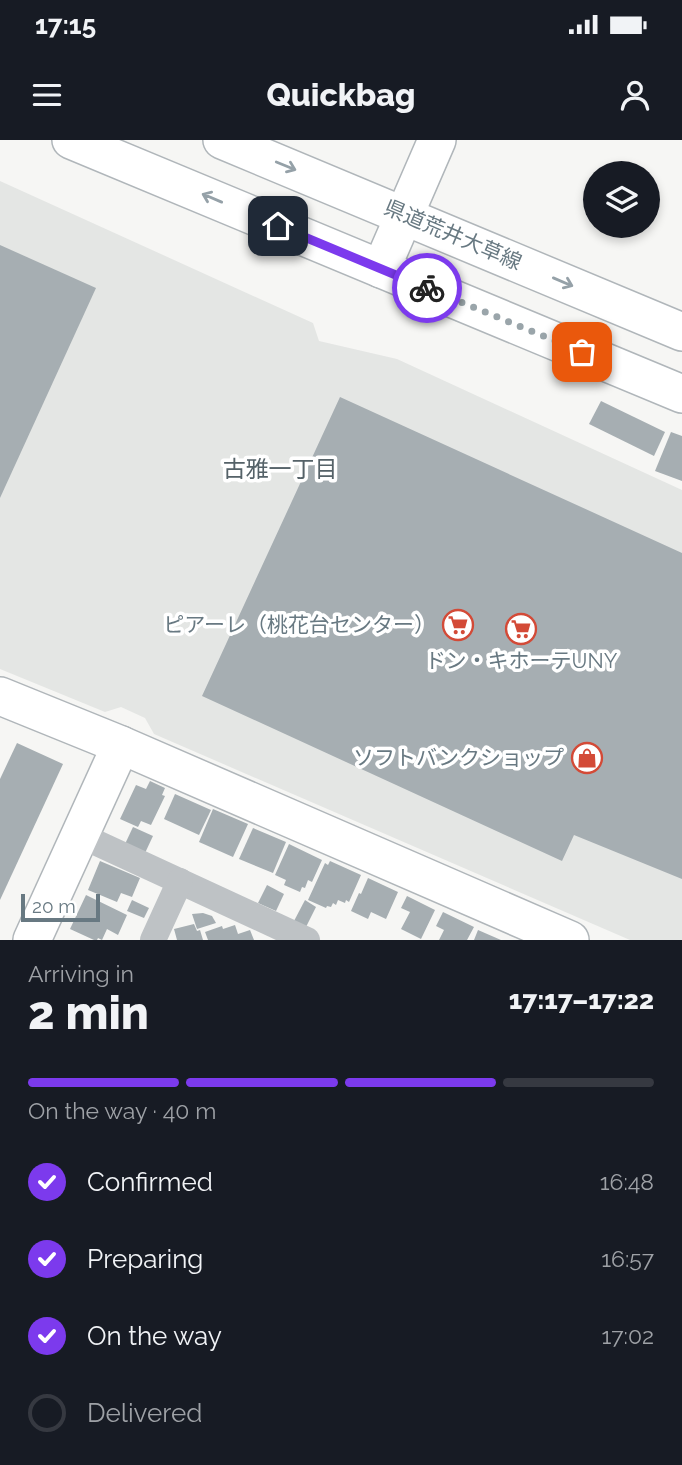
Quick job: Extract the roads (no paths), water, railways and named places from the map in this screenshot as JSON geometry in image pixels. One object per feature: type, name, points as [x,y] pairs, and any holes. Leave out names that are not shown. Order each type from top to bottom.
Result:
[{"type":"main road","points":[[71,140],[682,394]]},
{"type":"main road","name":"県道荒井大草線","points":[[222,140],[682,331]]},
{"type":"main road","points":[[381,269],[437,140]]},
{"type":"main road","points":[[0,696],[121,745],[570,940]]},
{"type":"main road","points":[[32,940],[121,745]]},
{"type":"street","points":[[99,844],[307,940]]},
{"type":"street","points":[[153,940],[180,881]]},
{"type":"place","name":"ピアーレ（桃花台センター）","points":[[458,625]]},
{"type":"place","name":"ドン・キホーテUNY","points":[[521,629]]},
{"type":"place","name":"ソフトバンクショップ","points":[[587,758]]},
{"type":"district","name":"古雅一丁目","points":[[280,469]]}]
